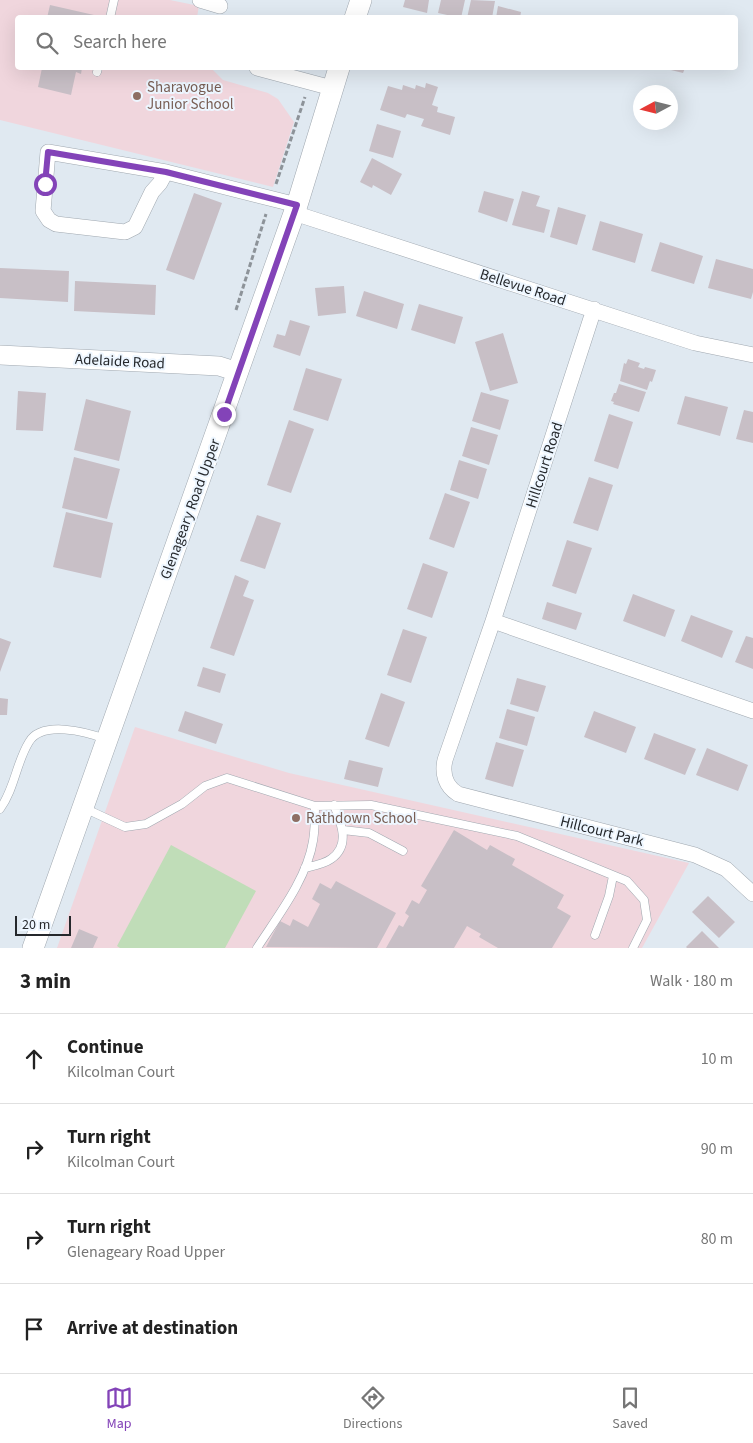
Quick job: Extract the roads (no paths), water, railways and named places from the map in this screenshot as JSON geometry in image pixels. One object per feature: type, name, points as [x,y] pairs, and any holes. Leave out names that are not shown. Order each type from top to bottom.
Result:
[{"type":"main road","points":[[357,15],[361,0]]},
{"type":"main road","name":"Glenageary Road Upper","points":[[33,948],[295,209],[338,70]]},
{"type":"street","points":[[200,0],[221,8]]},
{"type":"street","points":[[264,70],[332,88]]},
{"type":"street","name":"Bellevue Road","points":[[166,172],[152,192],[135,227],[125,232],[56,224],[49,220],[43,211],[48,152],[166,172],[295,209],[695,343],[753,355]]},
{"type":"street","name":"Hillcourt Road","points":[[446,782],[445,760],[493,622],[594,309]]},
{"type":"street","name":"Adelaide Road","points":[[0,355],[219,366],[238,372]]},
{"type":"street","points":[[493,622],[753,711]]},
{"type":"street","name":"Hillcourt Park","points":[[446,782],[458,794],[695,855],[726,869],[753,894]]},
{"type":"lane","points":[[111,15],[114,0]]},
{"type":"lane","points":[[0,809],[14,784],[30,740],[43,731],[65,729],[86,732],[107,739]]},
{"type":"lane","points":[[83,808],[125,826],[146,824],[182,804],[206,786],[226,778],[315,806],[371,804],[517,836],[627,881],[644,900],[647,920],[633,948]]},
{"type":"lane","points":[[304,868],[330,860],[340,851],[343,830],[334,804]]},
{"type":"lane","points":[[257,948],[287,902],[304,868],[313,842],[315,806]]},
{"type":"lane","points":[[343,830],[369,833],[403,851]]},
{"type":"lane","points":[[595,935],[609,896],[613,876]]},
{"type":"place","name":"Sharavogue Junior School","points":[[137,96]]},
{"type":"place","name":"Rathdown School","points":[[296,818]]}]
